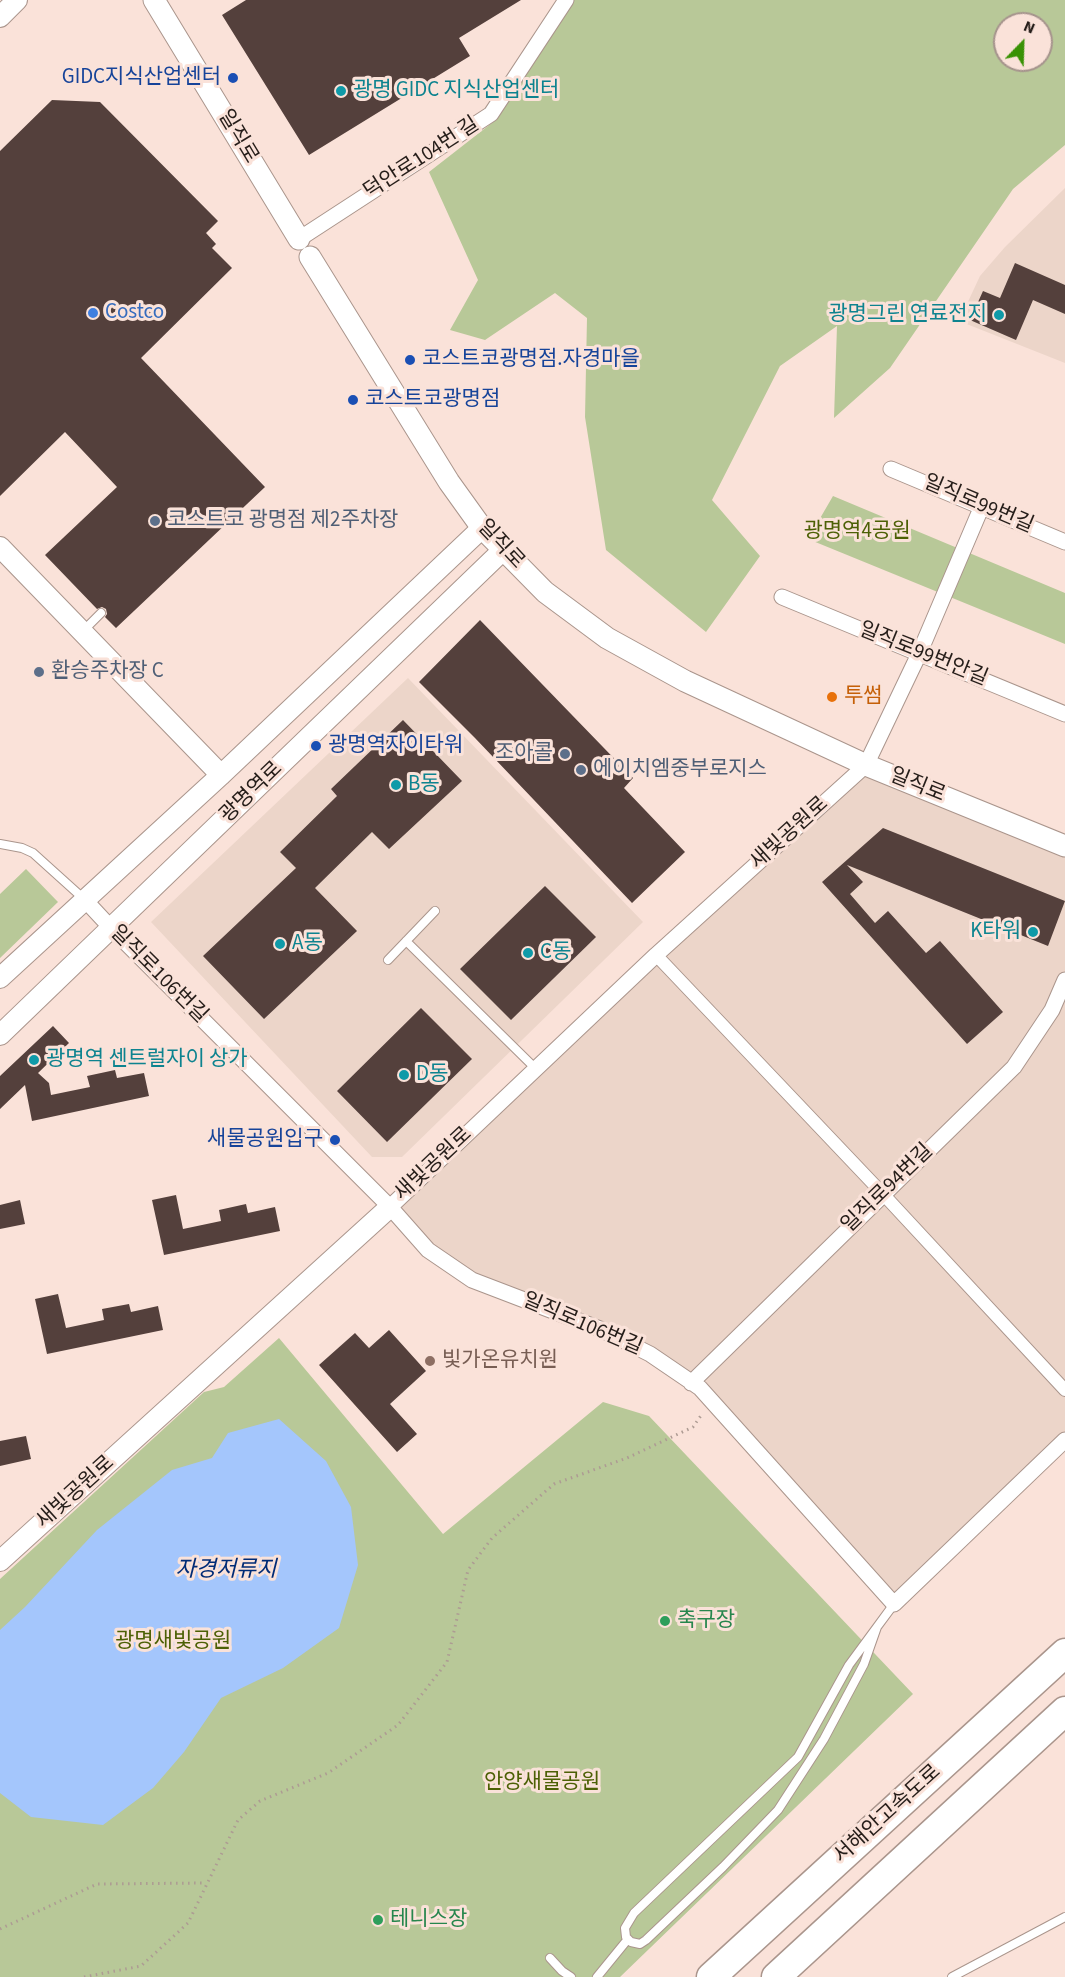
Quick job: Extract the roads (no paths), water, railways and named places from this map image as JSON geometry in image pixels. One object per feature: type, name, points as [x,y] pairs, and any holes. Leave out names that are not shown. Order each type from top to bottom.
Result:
[{"type":"highway","name":"서해안고속도로","points":[[711,1977],[1065,1653]]},
{"type":"highway","name":"서해안고속도로","points":[[777,1977],[1065,1711]]},
{"type":"main road","name":"일직로","points":[[154,0],[449,482],[482,528],[502,551],[545,592],[607,638],[685,681],[866,765],[1065,846]]},
{"type":"street","points":[[0,17],[17,0]]},
{"type":"street","name":"덕안로104번 길","points":[[305,248],[491,114],[566,0]]},
{"type":"street","name":"일직로99번길","points":[[891,469],[1065,542]]},
{"type":"street","points":[[866,765],[919,654],[982,506]]},
{"type":"street","name":"광명역로","points":[[0,978],[221,776],[482,528]]},
{"type":"street","points":[[0,547],[221,776]]},
{"type":"street","name":"광명역로","points":[[0,1035],[502,551]]},
{"type":"street","name":"일직로99번안길","points":[[782,597],[1065,714]]},
{"type":"street","name":"새빛공원로","points":[[0,1561],[390,1207],[656,955],[866,765]]},
{"type":"street","name":"일직로106번길","points":[[85,900],[390,1207],[428,1250],[471,1280],[600,1329],[650,1354],[700,1388],[894,1604]]},
{"type":"street","points":[[656,955],[1065,1390]]},
{"type":"street","name":"일직로94번길","points":[[691,1383],[1014,1067],[1052,1010],[1065,980]]},
{"type":"street","points":[[894,1604],[1065,1440]]},
{"type":"lane","points":[[82,632],[101,613]]},
{"type":"lane","points":[[0,844],[22,848],[33,853],[85,900]]},
{"type":"lane","points":[[388,960],[435,911]]},
{"type":"lane","points":[[406,941],[536,1069]]},
{"type":"lane","points":[[628,1939],[625,1929],[634,1912],[798,1757],[849,1665],[894,1604]]},
{"type":"lane","points":[[628,1939],[640,1944],[646,1940],[723,1867],[778,1810],[824,1739],[864,1664],[877,1627]]},
{"type":"lane","points":[[952,1977],[1065,1917]]},
{"type":"lane","points":[[597,1977],[628,1939]]},
{"type":"lane","points":[[550,1958],[571,1977]]},
{"type":"water","name":"자경저류지","points":[[279,1419],[326,1461],[351,1507],[358,1565],[339,1628],[283,1668],[221,1698],[184,1752],[153,1788],[103,1825],[31,1817],[0,1793],[0,1630],[25,1607],[97,1530],[172,1470],[212,1458],[228,1433]]},
{"type":"place","name":"GIDC지식산업센터","points":[[233,78]]},
{"type":"place","name":"광명 GIDC 지식산업센터","points":[[341,91]]},
{"type":"place","name":"Costco","points":[[93,313]]},
{"type":"place","name":"광명그린 연료전지","points":[[999,315]]},
{"type":"place","name":"코스트코광명점.자경마을","points":[[410,360]]},
{"type":"place","name":"코스트코광명점","points":[[353,400]]},
{"type":"place","name":"코스트코 광명점 제2주차장","points":[[155,521]]},
{"type":"place","name":"환승주차장 C","points":[[39,672]]},
{"type":"place","name":"투썸","points":[[832,697]]},
{"type":"place","name":"광명역자이타워","points":[[316,746]]},
{"type":"place","name":"조아콜","points":[[565,754]]},
{"type":"place","name":"에이치엠중부로지스","points":[[581,770]]},
{"type":"place","name":"B동","points":[[396,785]]},
{"type":"place","name":"K타워","points":[[1033,932]]},
{"type":"place","name":"A동","points":[[280,944]]},
{"type":"place","name":"C동","points":[[528,953]]},
{"type":"place","name":"광명역 센트럴자이 상가","points":[[34,1060]]},
{"type":"place","name":"D동","points":[[404,1075]]},
{"type":"place","name":"새물공원입구","points":[[335,1140]]},
{"type":"place","name":"빛가온유치원","points":[[430,1361]]},
{"type":"place","name":"축구장","points":[[665,1621]]},
{"type":"place","name":"테니스장","points":[[378,1920]]},
{"type":"park label","name":"광명역4공원","points":[[857,532]]},
{"type":"park label","name":"광명새빛공원","points":[[173,1642]]},
{"type":"park label","name":"안양새물공원","points":[[542,1783]]}]
